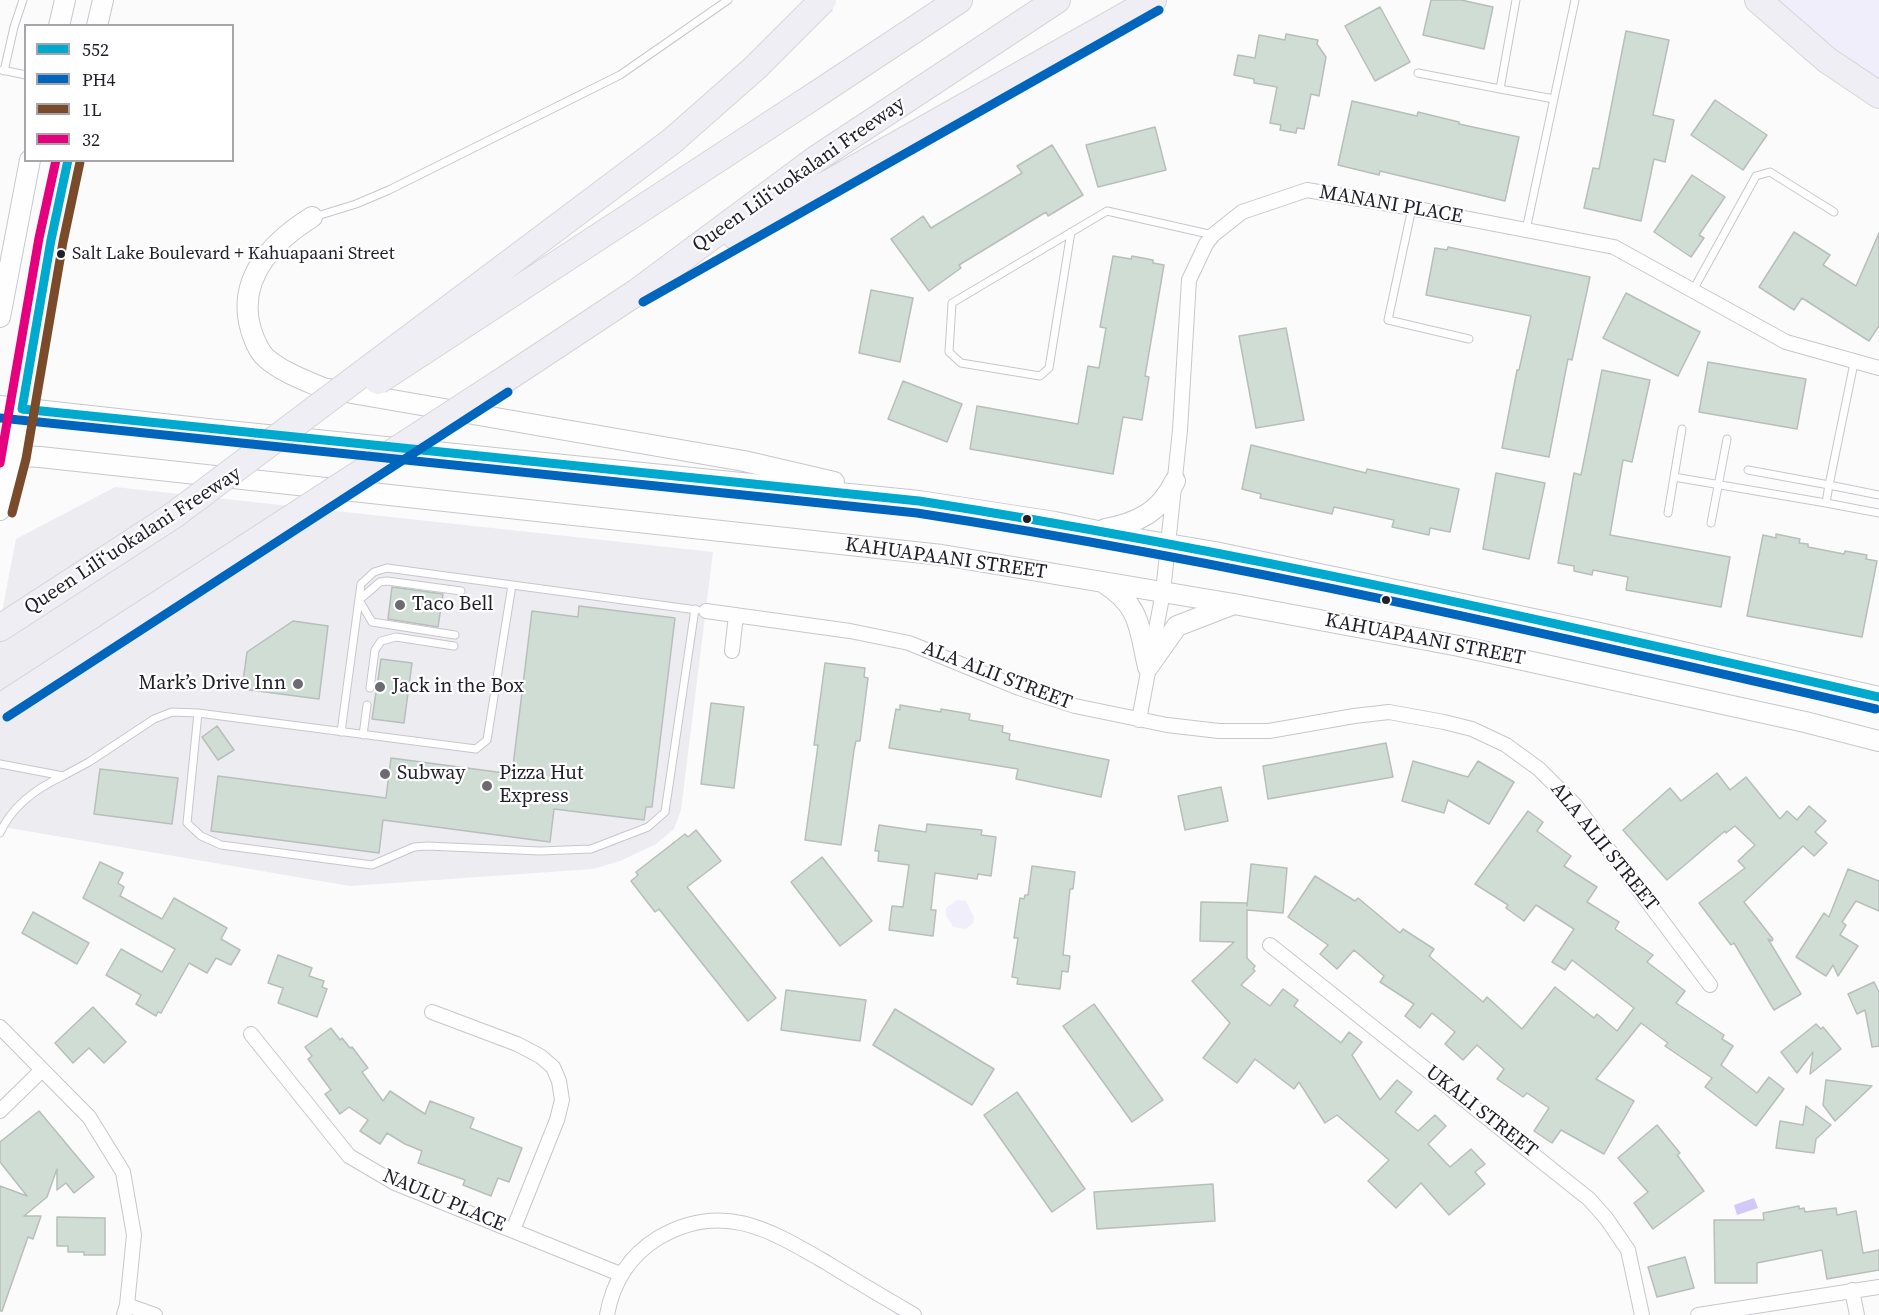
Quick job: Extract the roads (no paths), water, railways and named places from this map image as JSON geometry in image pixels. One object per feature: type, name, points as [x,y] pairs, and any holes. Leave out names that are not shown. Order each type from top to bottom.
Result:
[{"type":"highway","points":[[174,514],[672,141],[763,62],[823,0]]},
{"type":"highway","name":"Queen Liliʻuokalani Freeway","points":[[0,628],[959,0]]},
{"type":"highway","name":"Queen Liliʻuokalani Freeway","points":[[0,707],[637,292],[816,159],[1057,0]]},
{"type":"highway","points":[[637,292],[1153,0]]},
{"type":"highway","points":[[1758,0],[1827,60],[1879,95]]},
{"type":"main road","points":[[59,24],[65,0]]},
{"type":"main road","points":[[98,24],[103,0]]},
{"type":"main road","points":[[0,317],[30,162]]},
{"type":"main road","points":[[0,510],[7,456],[22,408],[51,240],[68,162]]},
{"type":"main road","points":[[312,217],[291,230],[273,246],[258,268],[248,291],[247,316],[254,340],[264,357],[288,373],[323,388],[744,461],[919,501]]},
{"type":"main road","name":"KAHUAPAANI STREET","points":[[0,406],[919,501],[1055,522],[1600,633],[1879,697]]},
{"type":"main road","name":"KAHUAPAANI STREET","points":[[7,456],[40,457],[942,555],[1234,604],[1459,645],[1805,722],[1879,741]]},
{"type":"main road","points":[[1098,531],[1127,525],[1160,506],[1175,481]]},
{"type":"main road","points":[[1104,584],[1119,593],[1135,613],[1148,667]]},
{"type":"main road","points":[[1148,667],[1178,626],[1234,604]]},
{"type":"street","name":"MANANI PLACE","points":[[1139,720],[1163,592],[1166,543],[1175,481],[1189,280],[1206,244],[1213,235],[1242,212],[1307,190],[1614,247],[1786,342],[1854,363],[1879,368]]},
{"type":"street","name":"ALA ALII STREET","points":[[700,610],[850,631],[909,643],[1019,688],[1075,706],[1139,720],[1219,731],[1269,731],[1389,712],[1472,729],[1518,753],[1539,769],[1576,806],[1710,985]]},
{"type":"street","points":[[732,651],[736,615]]},
{"type":"street","name":"UKALI STREET","points":[[1270,945],[1589,1199],[1606,1218],[1628,1250],[1642,1315]]},
{"type":"street","points":[[432,1012],[517,1044],[540,1056],[553,1067],[559,1081],[562,1100],[557,1120],[513,1230]]},
{"type":"street","points":[[0,1028],[89,1117],[123,1172],[134,1235],[125,1310],[155,1315]]},
{"type":"street","name":"NAULU PLACE","points":[[251,1034],[349,1156],[395,1183],[620,1274]]},
{"type":"street","points":[[0,1111],[42,1070]]},
{"type":"street","points":[[608,1315],[610,1299],[620,1274],[636,1254],[650,1243],[684,1226],[704,1220],[742,1222],[764,1228],[914,1315]]},
{"type":"street","points":[[1698,1315],[1879,1287]]},
{"type":"street","points":[[1852,1290],[1857,1315]]},
{"type":"lane","points":[[23,0],[2,70],[24,75]]},
{"type":"lane","points":[[312,217],[356,204],[389,190],[620,75],[728,0]]},
{"type":"lane","points":[[1500,89],[1516,0]]},
{"type":"lane","points":[[1526,230],[1575,0]]},
{"type":"lane","points":[[1418,73],[1554,99]]},
{"type":"lane","points":[[1692,292],[1756,176],[1770,172],[1834,212]]},
{"type":"lane","points":[[1412,208],[1388,320],[1469,339]]},
{"type":"lane","points":[[1071,232],[1049,368],[1040,376],[961,363],[948,352],[952,303],[1071,232],[1107,211],[1213,235]]},
{"type":"lane","points":[[1826,504],[1854,363]]},
{"type":"lane","points":[[1668,513],[1682,429]]},
{"type":"lane","points":[[1711,523],[1727,438]]},
{"type":"lane","points":[[1748,470],[1879,495]]},
{"type":"lane","points":[[1674,477],[1879,513]]},
{"type":"lane","points":[[198,712],[187,823],[201,836],[221,845],[372,865],[414,848],[427,846],[540,851],[591,849],[648,827],[665,812],[700,610],[387,568],[374,572],[362,584],[341,732]]},
{"type":"lane","points":[[359,600],[380,582],[387,581],[461,591]]},
{"type":"lane","points":[[0,833],[21,803],[43,785],[89,762],[154,719],[172,712],[198,712],[476,749],[482,747],[487,741],[512,585]]},
{"type":"lane","points":[[359,600],[372,622]]},
{"type":"lane","points":[[355,621],[455,635]]},
{"type":"lane","points":[[370,688],[375,650],[381,641],[396,638],[454,646]]},
{"type":"lane","points":[[363,735],[367,705]]},
{"type":"lane","points":[[0,764],[63,776]]},
{"type":"place","name":"Salt Lake Boulevard + Kahuapaani Street","points":[[61,254]]},
{"type":"place","name":"Taco Bell","points":[[400,605]]},
{"type":"place","name":"Mark’s Drive Inn","points":[[298,684]]},
{"type":"place","name":"Jack in the Box","points":[[380,687]]},
{"type":"place","name":"Subway","points":[[385,774]]},
{"type":"place","name":"Pizza Hut Express","points":[[487,786]]}]
